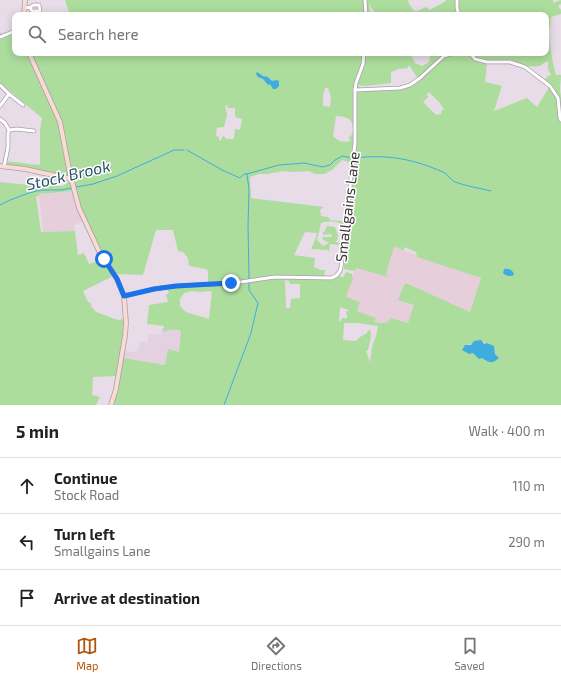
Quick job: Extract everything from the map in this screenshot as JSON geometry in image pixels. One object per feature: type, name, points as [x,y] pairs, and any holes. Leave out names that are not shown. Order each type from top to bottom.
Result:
[{"type":"main road","points":[[24,12],[25,0]]},
{"type":"main road","points":[[30,56],[60,122],[71,179],[79,208],[99,251],[117,279],[124,296],[126,322],[125,336],[116,389],[111,405]]},
{"type":"main road","points":[[2,166],[25,169],[71,179]]},
{"type":"street","points":[[365,0],[366,12]]},
{"type":"street","points":[[457,0],[458,12]]},
{"type":"street","points":[[25,8],[31,7]]},
{"type":"street","points":[[0,37],[12,32]]},
{"type":"street","name":"Smallgains Lane","points":[[124,296],[154,289],[176,286],[210,285],[275,277],[331,278],[336,276],[341,267],[354,160],[355,90],[363,64],[364,56]]},
{"type":"street","points":[[355,90],[400,88],[410,85],[444,56]]},
{"type":"street","points":[[472,56],[475,59],[487,62],[510,62],[525,67],[550,86],[558,98],[561,120]]},
{"type":"street","points":[[0,85],[23,105]]},
{"type":"street","points":[[0,106],[9,94]]},
{"type":"street","points":[[0,119],[5,123],[9,130],[8,147],[2,166]]},
{"type":"street","points":[[9,130],[17,129],[34,131]]},
{"type":"shaded area","points":[[74,191],[85,221],[74,225],[75,231],[43,232],[39,194]]},
{"type":"shaded area","points":[[394,247],[417,255],[418,257],[481,278],[470,312],[406,283],[405,285],[415,305],[408,324],[391,318],[384,324],[374,322],[375,318],[357,311],[346,297],[356,268],[387,276],[386,274]]},
{"type":"shaded area","points":[[173,329],[181,331],[179,352],[165,365],[123,358],[125,351],[138,351],[140,341],[147,342],[149,333],[161,335],[162,332]]},
{"type":"green space","points":[[65,0],[408,0],[414,11],[418,11],[426,7],[430,10],[446,0],[553,0],[553,3],[561,0],[561,4],[558,6],[561,10],[561,14],[551,17],[549,33],[549,12],[375,12],[369,4],[370,12],[69,12]]},
{"type":"green space","points":[[0,32],[2,36],[12,32],[12,56],[412,56],[415,63],[422,66],[429,62],[430,56],[549,56],[549,33],[551,54],[556,75],[561,75],[561,405],[113,405],[118,390],[118,376],[93,377],[92,395],[100,397],[96,405],[0,405],[0,182],[39,186],[63,186],[69,180],[73,183],[75,182],[73,172],[70,172],[71,179],[4,167],[5,162],[40,165],[40,130],[42,118],[0,83]],"holes":[[[510,61],[524,65],[540,66],[548,61],[548,69],[551,75],[543,81],[550,86],[537,107],[527,98],[494,111],[502,86],[485,82],[487,62]],[[409,65],[417,77],[413,83],[400,88],[361,90],[358,85],[365,86],[391,83],[391,72],[408,68]],[[257,72],[268,77],[272,81],[279,81],[279,86],[266,82]],[[325,88],[328,88],[331,97],[330,107],[323,106],[323,95]],[[429,92],[440,103],[444,110],[442,110],[441,114],[436,115],[423,102],[428,97],[427,94]],[[227,105],[228,108],[235,108],[235,117],[242,119],[240,130],[235,129],[234,139],[226,139],[223,136],[220,141],[219,137],[216,136],[217,129],[215,128],[224,127],[227,115],[225,106]],[[336,116],[348,118],[352,122],[353,130],[348,138],[350,141],[343,142],[333,136]],[[342,160],[349,162],[351,166],[347,203],[348,218],[350,218],[354,223],[351,231],[347,230],[344,252],[344,269],[355,271],[356,268],[388,277],[386,274],[394,247],[404,251],[404,247],[416,252],[417,257],[481,278],[470,312],[406,283],[398,300],[414,305],[408,323],[391,318],[385,323],[374,322],[376,318],[357,311],[360,302],[346,297],[353,278],[352,274],[346,272],[343,278],[335,275],[327,276],[324,275],[325,270],[314,267],[315,258],[294,255],[305,232],[317,233],[311,249],[328,250],[329,252],[330,244],[342,245],[342,243],[335,242],[338,236],[335,227],[327,226],[323,232],[323,235],[331,234],[332,237],[323,237],[322,239],[329,243],[323,246],[317,240],[321,223],[338,222],[345,228],[347,222],[330,220],[328,217],[321,216],[320,210],[324,207],[251,198],[250,177],[259,174],[283,171],[309,171],[315,174],[324,174],[332,170]],[[74,191],[104,259],[89,264],[84,253],[78,255],[75,231],[41,232],[36,196],[39,196],[39,194]],[[156,230],[173,230],[178,251],[183,252],[188,258],[189,266],[206,269],[208,271],[208,285],[166,287],[169,293],[166,294],[168,302],[149,305],[147,324],[164,326],[162,332],[174,329],[181,331],[179,352],[168,349],[165,365],[123,358],[125,319],[118,320],[96,312],[91,306],[91,303],[88,302],[83,291],[120,274],[143,275]],[[285,280],[289,281],[290,284],[300,284],[300,298],[291,299],[290,308],[286,308]],[[193,291],[212,291],[209,319],[186,312],[180,306],[180,299],[184,293]],[[340,307],[349,310],[346,311],[347,318],[342,318],[340,322],[339,320]],[[344,323],[378,326],[372,347],[370,362],[366,351],[368,350],[371,339],[371,331],[368,330],[367,333],[356,341],[343,340]],[[487,343],[494,346],[495,354],[499,358],[487,361],[473,353],[465,345]]]},
{"type":"water","points":[[257,72],[268,77],[272,81],[279,81],[279,86],[276,89],[273,89],[270,84],[268,85],[263,79],[258,77],[256,74]]},
{"type":"water","points":[[504,269],[510,269],[514,275],[505,275],[503,273]]},
{"type":"water","points":[[481,340],[484,344],[487,343],[494,346],[495,354],[499,358],[489,362],[482,358],[479,359],[473,353],[469,354],[462,350],[465,345],[471,345],[474,341]]},
{"type":"waterway","name":"Stock Brook","points":[[76,187],[93,184],[117,176],[174,150],[184,150]]},
{"type":"waterway","points":[[187,150],[222,170],[240,178],[244,174],[279,165],[304,163],[323,167],[330,165],[342,156],[352,158]]},
{"type":"waterway","points":[[355,158],[389,157],[410,161],[443,172],[455,182],[491,191]]},
{"type":"waterway","points":[[247,174],[249,190],[249,279]]},
{"type":"waterway","name":"Stock Brook","points":[[0,205],[29,193],[41,190],[61,190],[72,188]]},
{"type":"waterway","name":"Stock Brook","points":[[224,405],[251,333],[258,303],[249,290],[249,282]]},
{"type":"route","points":[[104,259],[117,279],[124,296],[154,289],[176,286],[210,285],[227,282],[231,283]]}]
